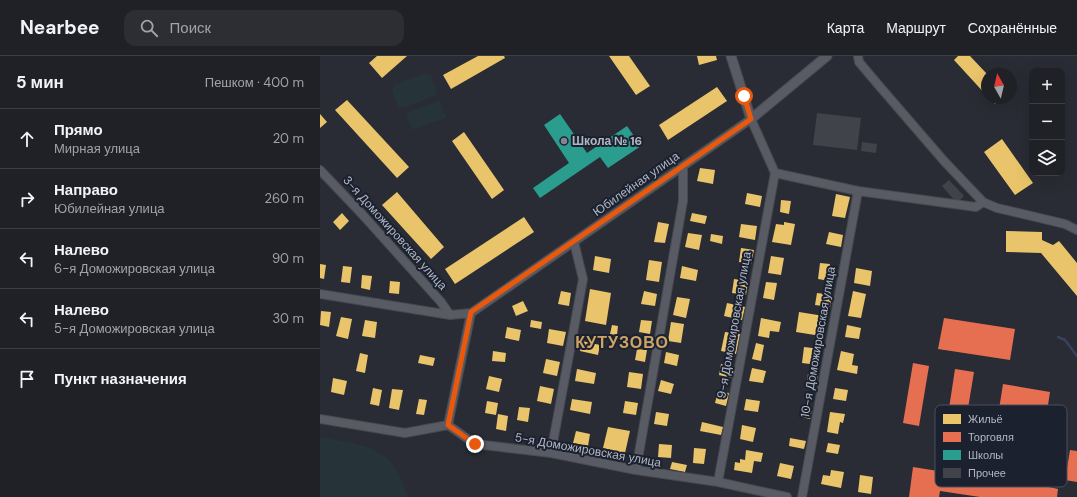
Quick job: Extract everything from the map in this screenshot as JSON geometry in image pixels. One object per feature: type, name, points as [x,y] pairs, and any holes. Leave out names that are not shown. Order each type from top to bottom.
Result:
[{"type":"street","points":[[731,56],[751,119],[775,173],[858,191],[976,207],[983,202]]},
{"type":"street","name":"Юбилейная улица","points":[[320,294],[450,315],[471,312],[751,119],[827,56]]},
{"type":"street","points":[[858,56],[859,62],[881,88],[944,161],[983,202],[997,208],[1065,224],[1077,230]]},
{"type":"street","points":[[636,470],[683,201],[683,167]]},
{"type":"street","name":"3-я Доможировская улица","points":[[320,170],[441,302],[450,315]]},
{"type":"street","name":"9-я Доможировская улица","points":[[718,482],[775,173]]},
{"type":"street","name":"10-я Доможировская улица","points":[[802,497],[858,191]]},
{"type":"street","points":[[551,453],[583,279],[574,242]]},
{"type":"street","points":[[320,420],[405,433],[448,425],[471,312]]},
{"type":"street","name":"5-я Доможировская улица","points":[[448,425],[475,444],[551,453],[636,470],[718,482],[787,497]]},
{"type":"shaded area","points":[[426,73],[431,75],[437,91],[436,95],[403,108],[398,107],[392,90],[394,85]]},
{"type":"shaded area","points":[[440,100],[446,118],[412,130],[406,113]]},
{"type":"shaded area","points":[[320,437],[360,445],[379,453],[394,466],[409,497],[320,497]]},
{"type":"building: Жильё","points":[[377,56],[407,56],[382,78],[369,63]]},
{"type":"building: Жильё","points":[[478,56],[504,56],[505,58],[451,89],[443,75]]},
{"type":"building: Жильё","points":[[609,56],[629,56],[650,86],[636,95]]},
{"type":"building: Жильё","points":[[697,56],[716,56],[717,60],[699,65]]},
{"type":"building: Жильё","points":[[958,56],[970,56],[981,68],[981,89],[954,60]]},
{"type":"building: Жильё","points":[[717,87],[727,101],[668,140],[659,125]]},
{"type":"building: Жильё","points":[[347,100],[409,167],[397,178],[335,110]]},
{"type":"building: Жильё","points":[[320,114],[327,122],[320,128]]},
{"type":"building: Жильё","points":[[464,132],[504,190],[492,199],[452,141]]},
{"type":"building: Жильё","points":[[1002,139],[1033,183],[1015,195],[984,152]]},
{"type":"building: Жильё","points":[[700,168],[715,170],[713,184],[697,181]]},
{"type":"building: Жильё","points":[[397,192],[444,247],[431,259],[382,205]]},
{"type":"building: Жильё","points":[[747,193],[762,196],[760,207],[745,204]]},
{"type":"building: Жильё","points":[[836,194],[850,197],[845,218],[832,216]]},
{"type":"building: Жильё","points":[[781,200],[791,201],[789,214],[780,212]]},
{"type":"building: Жильё","points":[[342,213],[349,221],[340,230],[333,222]]},
{"type":"building: Жильё","points":[[692,213],[707,216],[705,224],[690,221]]},
{"type":"building: Жильё","points":[[524,217],[534,232],[455,284],[445,269]]},
{"type":"building: Жильё","points":[[658,222],[669,224],[665,243],[654,242]]},
{"type":"building: Жильё","points":[[784,222],[795,224],[791,245],[772,242],[776,224],[784,225]]},
{"type":"building: Жильё","points":[[741,224],[757,226],[755,240],[739,237]]},
{"type":"building: Жильё","points":[[1006,231],[1042,232],[1042,240],[1053,245],[1059,241],[1077,263],[1077,296],[1041,253],[1006,252]]},
{"type":"building: Жильё","points":[[829,232],[843,235],[841,247],[826,244]]},
{"type":"building: Жильё","points":[[688,233],[702,235],[699,250],[685,247]]},
{"type":"building: Жильё","points":[[711,234],[723,236],[722,244],[710,241]]},
{"type":"building: Жильё","points":[[741,248],[754,250],[751,264],[739,262]]},
{"type":"building: Жильё","points":[[595,256],[611,259],[609,273],[593,270]]},
{"type":"building: Жильё","points":[[771,256],[784,258],[781,275],[768,273]]},
{"type":"building: Жильё","points":[[649,260],[662,262],[659,282],[646,280]]},
{"type":"building: Жильё","points":[[820,263],[830,264],[829,271],[835,272],[835,278],[825,277],[824,280],[818,279]]},
{"type":"building: Жильё","points":[[320,264],[326,265],[324,279],[320,278]]},
{"type":"building: Жильё","points":[[343,266],[352,267],[350,283],[341,282]]},
{"type":"building: Жильё","points":[[682,266],[698,270],[696,281],[680,278]]},
{"type":"building: Жильё","points":[[856,268],[872,271],[870,286],[854,283]]},
{"type":"building: Жильё","points":[[362,275],[372,276],[370,290],[361,288]]},
{"type":"building: Жильё","points":[[734,279],[748,281],[746,295],[732,293]]},
{"type":"building: Жильё","points":[[390,281],[400,282],[399,294],[389,293]]},
{"type":"building: Жильё","points":[[766,282],[777,283],[774,300],[763,298]]},
{"type":"building: Жильё","points":[[590,289],[611,293],[606,325],[585,321]]},
{"type":"building: Жильё","points":[[561,291],[571,293],[569,306],[558,304]]},
{"type":"building: Жильё","points":[[644,291],[657,294],[655,306],[641,304]]},
{"type":"building: Жильё","points":[[853,291],[866,294],[861,318],[848,316]]},
{"type":"building: Жильё","points":[[817,293],[832,295],[830,307],[815,305]]},
{"type":"building: Жильё","points":[[677,297],[690,299],[686,318],[673,315]]},
{"type":"building: Жильё","points":[[523,301],[528,311],[516,316],[512,306]]},
{"type":"building: Жильё","points":[[727,303],[745,307],[742,320],[724,316]]},
{"type":"building: Жильё","points":[[321,311],[331,312],[329,327],[320,325]]},
{"type":"building: Жильё","points":[[799,312],[824,316],[821,336],[796,332]]},
{"type":"building: Жильё","points":[[341,317],[352,319],[348,339],[336,336]]},
{"type":"building: Жильё","points":[[761,318],[781,322],[779,332],[770,331],[769,338],[758,336]]},
{"type":"building: Жильё","points":[[365,320],[377,322],[375,338],[362,336]]},
{"type":"building: Жильё","points":[[531,320],[542,322],[541,329],[530,327]]},
{"type":"building: Жильё","points":[[641,320],[652,321],[650,334],[639,332]]},
{"type":"building: Жильё","points":[[671,322],[684,324],[681,343],[668,341]]},
{"type":"building: Жильё","points":[[612,325],[618,326],[617,335],[610,334]]},
{"type":"building: Жильё","points":[[847,325],[861,328],[859,339],[845,337]]},
{"type":"building: Жильё","points":[[507,327],[521,330],[519,341],[505,338]]},
{"type":"building: Жильё","points":[[549,329],[566,332],[563,346],[547,343]]},
{"type":"building: Жильё","points":[[725,332],[740,334],[736,354],[721,351]]},
{"type":"building: Жильё","points":[[582,341],[600,345],[598,355],[580,351]]},
{"type":"building: Жильё","points":[[756,343],[764,345],[761,361],[752,359]]},
{"type":"building: Жильё","points":[[804,347],[820,349],[818,365],[802,363]]},
{"type":"building: Жильё","points":[[637,349],[647,350],[645,362],[635,360]]},
{"type":"building: Жильё","points":[[493,351],[506,353],[505,362],[492,361]]},
{"type":"building: Жильё","points":[[841,351],[854,354],[852,365],[858,366],[857,374],[837,370]]},
{"type":"building: Жильё","points":[[666,352],[679,355],[677,366],[664,363]]},
{"type":"building: Жильё","points":[[360,353],[368,355],[365,373],[356,371]]},
{"type":"building: Жильё","points":[[420,355],[435,358],[433,366],[418,363]]},
{"type":"building: Жильё","points":[[546,359],[560,362],[557,376],[543,373]]},
{"type":"building: Жильё","points":[[721,364],[734,367],[732,378],[719,375]]},
{"type":"building: Жильё","points":[[752,368],[766,371],[763,383],[749,381]]},
{"type":"building: Жильё","points":[[577,369],[596,373],[594,384],[575,381]]},
{"type":"building: Жильё","points":[[629,372],[643,374],[641,389],[627,387]]},
{"type":"building: Жильё","points":[[808,374],[818,376],[815,388],[806,386]]},
{"type":"building: Жильё","points":[[489,376],[502,379],[499,392],[486,389]]},
{"type":"building: Жильё","points":[[333,378],[347,381],[344,395],[331,392]]},
{"type":"building: Жильё","points":[[661,380],[674,384],[671,394],[658,391]]},
{"type":"building: Жильё","points":[[540,386],[554,389],[551,404],[537,401]]},
{"type":"building: Жильё","points":[[373,388],[382,390],[379,406],[370,404]]},
{"type":"building: Жильё","points":[[835,388],[848,390],[846,401],[833,399]]},
{"type":"building: Жильё","points":[[392,389],[403,390],[399,410],[389,408]]},
{"type":"building: Жильё","points":[[718,391],[729,393],[726,406],[715,403]]},
{"type":"building: Жильё","points":[[419,399],[427,400],[424,415],[416,414]]},
{"type":"building: Жильё","points":[[572,399],[592,402],[590,414],[570,410]]},
{"type":"building: Жильё","points":[[746,399],[760,401],[758,412],[744,410]]},
{"type":"building: Жильё","points":[[487,401],[498,403],[496,415],[485,413]]},
{"type":"building: Жильё","points":[[625,401],[638,403],[636,415],[623,413]]},
{"type":"building: Жильё","points":[[519,407],[530,408],[528,422],[517,420]]},
{"type":"building: Жильё","points":[[803,407],[812,409],[810,419],[801,417]]},
{"type":"building: Жильё","points":[[656,412],[669,414],[667,426],[654,424]]},
{"type":"building: Жильё","points":[[830,412],[845,414],[843,423],[840,422],[838,434],[827,432]]},
{"type":"building: Жильё","points":[[498,414],[508,416],[506,431],[496,429]]},
{"type":"building: Жильё","points":[[702,422],[723,427],[721,435],[700,431]]},
{"type":"building: Жильё","points":[[742,425],[756,428],[753,442],[740,439]]},
{"type":"building: Жильё","points":[[608,427],[630,431],[625,453],[603,448]]},
{"type":"building: Жильё","points":[[576,431],[590,434],[588,446],[573,443]]},
{"type":"building: Жильё","points":[[790,438],[806,441],[804,449],[789,446]]},
{"type":"building: Жильё","points":[[828,443],[840,445],[838,454],[826,452]]},
{"type":"building: Жильё","points":[[659,444],[672,445],[671,458],[658,457]]},
{"type":"building: Жильё","points":[[694,448],[706,449],[704,464],[693,463]]},
{"type":"building: Жильё","points":[[746,450],[763,453],[761,462],[754,461],[752,473],[734,470],[735,462],[740,463],[740,459],[745,460]]},
{"type":"building: Жильё","points":[[672,462],[687,465],[685,472],[670,469]]},
{"type":"building: Жильё","points":[[780,463],[794,466],[791,479],[777,476]]},
{"type":"building: Жильё","points":[[831,470],[844,472],[841,488],[821,484],[823,475],[830,476]]},
{"type":"building: Жильё","points":[[860,475],[873,477],[871,494],[858,492]]},
{"type":"building: Торговля","points":[[944,318],[1015,329],[1010,360],[938,349]]},
{"type":"building: Торговля","points":[[913,363],[929,366],[919,426],[903,423]]},
{"type":"building: Торговля","points":[[955,369],[974,372],[969,405],[950,405]]},
{"type":"building: Торговля","points":[[1003,384],[1050,392],[1048,405],[1000,405]]},
{"type":"building: Торговля","points":[[1070,450],[1077,451],[1077,482],[1067,480],[1067,468]]},
{"type":"building: Торговля","points":[[913,467],[935,471],[935,487],[1049,487],[1058,489],[1057,497],[980,497],[940,491],[939,497],[909,497]]},
{"type":"building: Школы","points":[[560,114],[587,153],[627,126],[641,146],[608,168],[600,157],[540,198],[533,188],[569,163],[544,125]]},
{"type":"building: Прочее","points":[[817,113],[861,118],[857,150],[813,145]]},
{"type":"building: Прочее","points":[[862,142],[877,144],[876,153],[861,151]]},
{"type":"building: Прочее","points":[[949,180],[964,196],[957,203],[942,186]]},
{"type":"waterway","points":[[1058,337],[1065,340],[1077,356]]},
{"type":"place","name":"Школа № 16","points":[[564,141]]},
{"type":"district","name":"КУТУЗОВО","points":[[622,342]]},
{"type":"route","points":[[475,444],[448,425],[471,312],[751,119],[744,96]]}]
